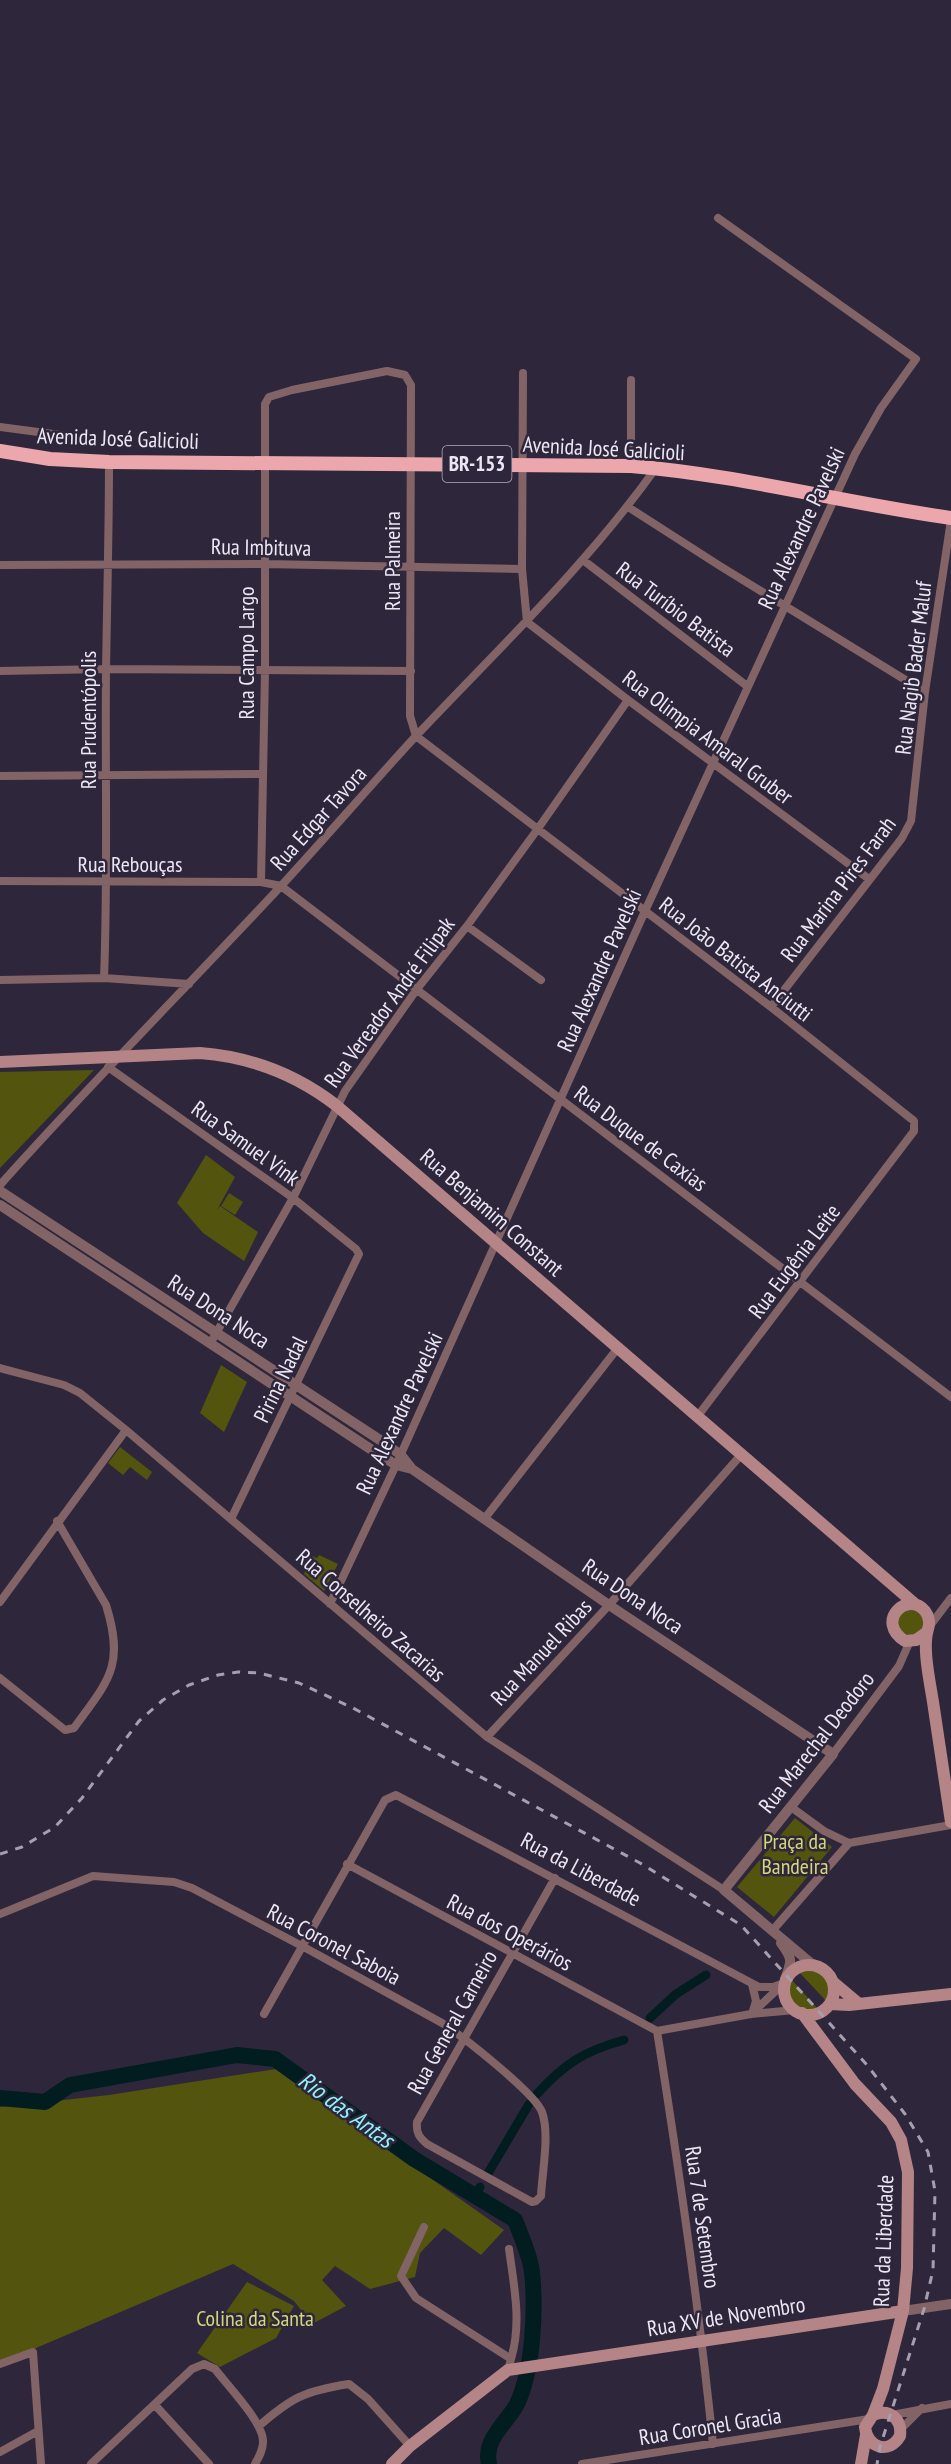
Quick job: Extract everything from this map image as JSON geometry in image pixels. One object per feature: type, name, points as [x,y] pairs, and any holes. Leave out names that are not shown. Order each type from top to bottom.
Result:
[{"type":"highway","name":"Avenida José Galicioli","points":[[0,452],[50,459],[109,462],[631,466],[766,484],[951,519]]},
{"type":"main road","name":"Rua Benjamim Constant","points":[[0,1062],[200,1053],[229,1055],[258,1063],[315,1088],[883,1579],[920,1608]]},
{"type":"main road","name":"Rua Benjamim Constant","points":[[883,1579],[898,1609]]},
{"type":"main road","points":[[903,1606],[920,1608],[929,1622],[920,1636],[905,1641],[895,1632],[892,1620],[898,1609],[903,1606]]},
{"type":"main road","points":[[920,1636],[928,1668],[951,1823]]},
{"type":"main road","points":[[858,2003],[833,1982],[827,1973],[812,1964],[803,1965],[794,1970],[784,1981],[784,1997],[798,2011],[951,1994]]},
{"type":"main road","points":[[826,2009],[835,1991],[833,1982]]},
{"type":"main road","name":"Rua da Liberdade","points":[[826,2009],[827,2048]]},
{"type":"main road","name":"Rua da Liberdade","points":[[798,2011],[855,2084],[891,2122],[906,2155],[908,2172],[907,2268],[903,2311],[883,2389],[868,2424],[861,2464]]},
{"type":"main road","name":"Rua XV de Novembro","points":[[512,2366],[537,2367],[903,2311]]},
{"type":"main road","points":[[392,2464],[410,2446],[512,2366]]},
{"type":"main road","points":[[883,2389],[891,2414],[898,2421],[900,2436],[892,2445],[877,2446],[871,2443],[868,2424],[879,2413],[891,2414]]},
{"type":"main road","points":[[867,2464],[877,2446]]},
{"type":"street","name":"Rua Alexandre Pavelski","points":[[330,1604],[399,1460],[712,762],[855,454],[881,408],[916,359],[718,218]]},
{"type":"street","name":"Rua Palmeira","points":[[265,404],[269,397],[292,390],[387,371],[405,375],[411,385],[410,717],[416,736]]},
{"type":"street","points":[[523,373],[522,569],[527,622]]},
{"type":"street","points":[[631,380],[631,466]]},
{"type":"street","name":"Rua Campo Largo","points":[[261,882],[266,671],[265,404]]},
{"type":"street","points":[[0,427],[91,440]]},
{"type":"street","name":"Rua Prudentópolis","points":[[104,978],[107,882],[106,669],[110,564],[109,462]]},
{"type":"street","name":"Rua Edgar Tavora","points":[[0,1185],[108,1067],[280,886],[416,736],[527,622],[628,507],[656,468]]},
{"type":"street","points":[[628,507],[925,692]]},
{"type":"street","name":"Rua Nagib Bader Maluf","points":[[911,820],[925,692],[951,519]]},
{"type":"street","name":"Rua Turíbio Batista","points":[[583,560],[747,686]]},
{"type":"street","name":"Rua Imbituva","points":[[0,565],[265,564],[522,569]]},
{"type":"street","name":"Rua Olimpia Amaral Gruber","points":[[527,622],[869,879]]},
{"type":"street","points":[[0,671],[106,669],[411,671]]},
{"type":"street","name":"Rua Vereador André Filipak","points":[[210,1344],[293,1198],[345,1090],[417,989],[467,926],[537,830],[628,700]]},
{"type":"street","name":"Rua João Batista Anciutti","points":[[416,736],[771,1007],[914,1120],[915,1126]]},
{"type":"street","points":[[0,776],[106,777],[262,774]]},
{"type":"street","name":"Rua Marina Pires Farah","points":[[771,1007],[902,838],[911,820]]},
{"type":"street","name":"Rua Rebouças","points":[[0,881],[261,882]]},
{"type":"street","points":[[261,882],[280,886]]},
{"type":"street","name":"Rua Duque de Caxias","points":[[280,886],[802,1281],[951,1397]]},
{"type":"street","points":[[467,926],[541,980]]},
{"type":"street","points":[[0,980],[104,978],[189,984]]},
{"type":"street","name":"Rua Samuel Vink","points":[[108,1067],[293,1198],[356,1249],[358,1254]]},
{"type":"street","name":"Rua Eugênia Leite","points":[[697,1417],[802,1281],[914,1131],[915,1126]]},
{"type":"street","name":"Rua Dona Noca","points":[[0,1191],[210,1344],[291,1397],[399,1460]]},
{"type":"street","name":"Rua Dona Noca","points":[[0,1205],[217,1333],[297,1386],[399,1460],[609,1605],[833,1754]]},
{"type":"street","name":"Pirina Nadal","points":[[231,1519],[297,1386],[358,1254]]},
{"type":"street","points":[[485,1518],[617,1349]]},
{"type":"street","name":"Rua Conselheiro Zacarias","points":[[0,1368],[64,1385],[80,1393],[487,1737],[724,1890]]},
{"type":"street","points":[[0,1602],[57,1521],[126,1430]]},
{"type":"street","name":"Rua Manuel Ribas","points":[[487,1737],[609,1605],[740,1456]]},
{"type":"street","points":[[0,1678],[65,1730],[70,1731],[103,1689],[114,1667],[110,1618],[106,1605],[57,1521]]},
{"type":"street","name":"Rua Marechal Deodoro","points":[[724,1890],[833,1754],[951,1598]]},
{"type":"street","points":[[920,1608],[944,1608]]},
{"type":"street","name":"Rua da Liberdade","points":[[346,1864],[385,1800],[389,1796],[396,1795],[752,1984],[764,1988],[784,1981]]},
{"type":"street","points":[[791,1807],[824,1832],[849,1843],[951,1823]]},
{"type":"street","points":[[771,1931],[849,1843]]},
{"type":"street","points":[[264,2014],[346,1864]]},
{"type":"street","name":"Rua dos Operários","points":[[346,1864],[657,2031]]},
{"type":"street","name":"Rua Coronel Saboia","points":[[0,1914],[93,1876],[174,1882],[192,1888],[302,1946],[442,2023],[463,2037],[525,2092],[542,2111],[545,2129],[541,2196]]},
{"type":"street","name":"Rua General Carneiro","points":[[541,2196],[532,2202],[427,2144],[419,2138],[416,2131],[417,2122],[463,2037],[555,1878]]},
{"type":"street","points":[[724,1890],[812,1964]]},
{"type":"street","points":[[751,2014],[784,1981],[791,1965],[791,1959],[771,1931]]},
{"type":"street","points":[[751,2014],[756,2006],[752,1984]]},
{"type":"street","points":[[657,2031],[751,2014],[798,2011]]},
{"type":"street","name":"Rua 7 de Setembro","points":[[657,2031],[687,2220],[703,2341],[712,2444]]},
{"type":"street","points":[[424,2227],[401,2276],[416,2298],[512,2366],[517,2340],[517,2305],[509,2249]]},
{"type":"street","name":"Rua XV de Novembro","points":[[903,2311],[951,2304]]},
{"type":"street","points":[[0,2364],[33,2352],[41,2464]]},
{"type":"street","points":[[91,2464],[192,2369],[204,2364],[215,2368],[259,2426],[264,2441],[261,2454],[255,2464]]},
{"type":"street","points":[[259,2426],[286,2403],[317,2389],[348,2384],[368,2399],[410,2446]]},
{"type":"street","points":[[891,2414],[951,2404]]},
{"type":"street","points":[[155,2405],[209,2464]]},
{"type":"street","points":[[900,2429],[923,2408]]},
{"type":"street","name":"Rua Coronel Gracia","points":[[582,2464],[843,2424],[868,2424]]},
{"type":"street","points":[[0,2452],[38,2431]]},
{"type":"green space","points":[[94,1070],[0,1168],[0,1072]]},
{"type":"green space","points":[[206,1155],[235,1177],[217,1210],[220,1206],[258,1232],[244,1261],[203,1233],[177,1203]]},
{"type":"green space","points":[[229,1193],[243,1202],[235,1215],[221,1206]]},
{"type":"green space","points":[[221,1365],[247,1382],[224,1432],[200,1413]]},
{"type":"green space","points":[[120,1447],[152,1472],[147,1480],[130,1467],[123,1475],[108,1463]]},
{"type":"green space","points":[[319,1555],[338,1564],[324,1591],[304,1574],[312,1556],[317,1558]]},
{"type":"green space","points":[[911,1609],[920,1613],[924,1622],[920,1631],[911,1635],[902,1631],[898,1622],[902,1613]]},
{"type":"green space","name":"Praça da Bandeira","points":[[795,1818],[832,1847],[774,1917],[737,1887]]},
{"type":"green space","points":[[808,1968],[820,1972],[827,1980],[830,1990],[828,2003],[798,1971]]},
{"type":"green space","points":[[790,1978],[818,2009],[804,2009],[794,2002],[789,1992]]},
{"type":"green space","points":[[276,2069],[504,2230],[481,2255],[444,2228],[420,2253],[415,2277],[370,2289],[335,2266],[322,2280],[346,2306],[312,2324],[294,2301],[233,2264],[29,2351],[0,2361],[0,2107],[109,2095]]},
{"type":"green space","name":"Colina da Santa","points":[[247,2282],[294,2306],[276,2338],[220,2367],[197,2353]]},
{"type":"waterway","points":[[650,2018],[676,1994],[706,1975]]},
{"type":"waterway","points":[[537,2094],[556,2074],[576,2060],[597,2049],[624,2040]]},
{"type":"waterway","name":"Rio das Antas","points":[[0,2098],[45,2102],[70,2085],[237,2055],[275,2059],[414,2159],[515,2220],[532,2272],[534,2304],[532,2340],[522,2390],[513,2411],[489,2447],[489,2464]]},
{"type":"waterway","points":[[487,2175],[529,2104]]},
{"type":"waterway","points":[[475,2196],[480,2187]]},
{"type":"railway","points":[[0,1854],[22,1847],[55,1827],[82,1798],[139,1721],[163,1700],[189,1685],[218,1675],[238,1672],[259,1673],[299,1683],[353,1708],[640,1863],[741,1925],[867,2065],[905,2114],[928,2152],[935,2191],[933,2270],[924,2309],[880,2447],[877,2464]]}]
